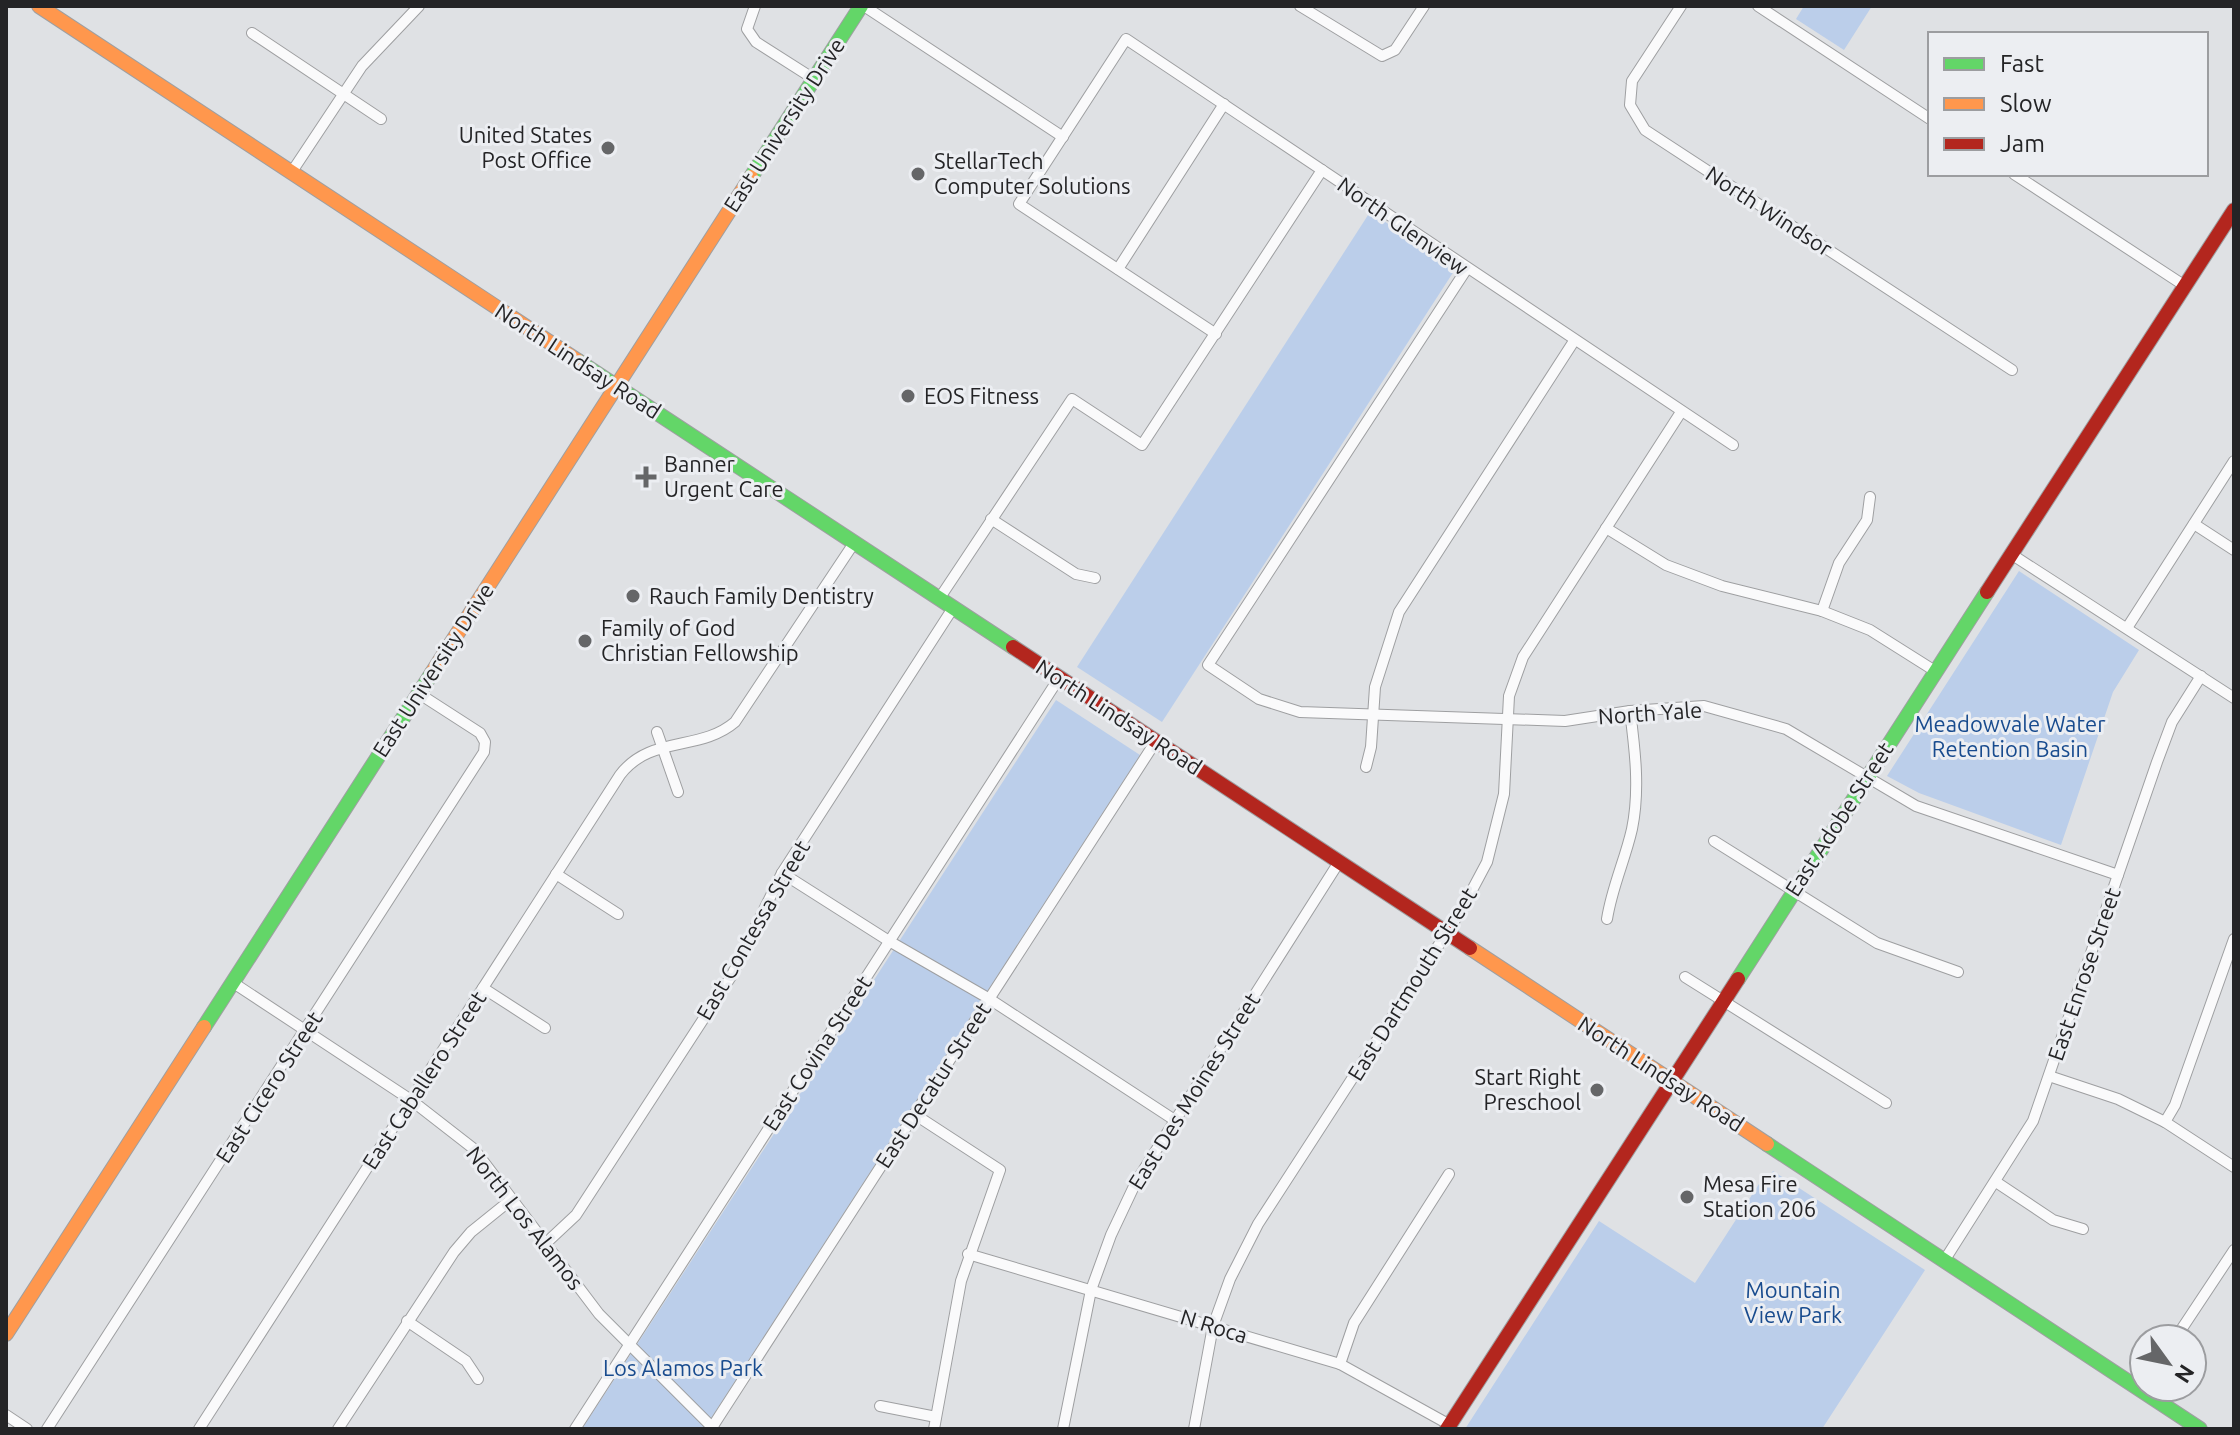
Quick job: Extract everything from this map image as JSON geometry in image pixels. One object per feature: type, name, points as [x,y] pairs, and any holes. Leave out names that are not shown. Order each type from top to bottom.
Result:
[{"type":"main road","name":"North Lindsay Road","points":[[39,6],[1944,1261],[2128,1379]]},
{"type":"main road","name":"East University Drive","points":[[6,1334],[862,6]]},
{"type":"main road","name":"East Adobe Street","points":[[1448,1427],[2234,210]]},
{"type":"main road","name":"North Lindsay Road","points":[[2163,1403],[2200,1429]]},
{"type":"street","points":[[291,173],[384,39],[418,6]]},
{"type":"street","points":[[755,6],[747,29],[756,42],[814,79]]},
{"type":"street","points":[[862,6],[1063,137],[1019,204],[1216,334]]},
{"type":"street","points":[[1300,6],[1372,53],[1386,56],[1398,46],[1424,6]]},
{"type":"street","name":"North Windsor","points":[[1681,6],[1632,81],[1630,105],[1645,130],[2012,370]]},
{"type":"street","points":[[1758,6],[1928,118]]},
{"type":"street","points":[[252,33],[381,119]]},
{"type":"street","name":"North Glenview","points":[[1063,137],[1126,39],[1466,270],[1733,445]]},
{"type":"street","points":[[1118,269],[1224,104]]},
{"type":"street","points":[[939,599],[1072,399],[1142,445],[1322,170]]},
{"type":"street","points":[[2017,176],[2185,286]]},
{"type":"street","name":"North Yale","points":[[1466,270],[1208,665],[1259,699],[1300,712],[1565,721],[1630,711],[1704,706],[1786,729],[1866,778],[1932,812],[2118,875]]},
{"type":"street","points":[[1366,767],[1375,687],[1399,612],[1574,341]]},
{"type":"street","name":"East Dartmouth Street","points":[[1194,1429],[1213,1326],[1230,1279],[1258,1224],[1446,933],[1487,862],[1504,794],[1509,696],[1523,657],[1681,412]]},
{"type":"street","points":[[2127,628],[2234,461]]},
{"type":"street","points":[[1822,611],[1839,563],[1867,520],[1870,497]]},
{"type":"street","points":[[991,519],[1076,574],[1095,578]]},
{"type":"street","points":[[2194,524],[2234,550]]},
{"type":"street","points":[[1606,528],[1666,565],[1722,586],[1822,611],[1870,630],[1935,671]]},
{"type":"street","name":"East Caballero Street","points":[[199,1429],[627,766],[642,753],[709,737],[735,722],[854,543]]},
{"type":"street","points":[[2011,554],[2234,698]]},
{"type":"street","name":"East Contessa Street","points":[[545,1244],[576,1215],[732,975],[782,873],[953,608]]},
{"type":"street","name":"East Enrose Street","points":[[1944,1261],[2033,1121],[2172,722],[2201,676]]},
{"type":"street","name":"East Covina Street","points":[[575,1429],[1059,678]]},
{"type":"street","name":"East Cicero Street","points":[[47,1429],[481,757],[485,742],[477,731],[418,693]]},
{"type":"street","points":[[1607,919],[1611,893],[1633,825],[1636,763],[1630,711]]},
{"type":"street","points":[[657,732],[678,792]]},
{"type":"street","name":"East Decatur Street","points":[[712,1428],[1156,741]]},
{"type":"street","points":[[1714,841],[1877,943],[1958,972]]},
{"type":"street","name":"East Des Moines Street","points":[[1063,1429],[1091,1290],[1117,1221],[1173,1119],[1339,862]]},
{"type":"street","points":[[782,873],[889,941],[988,998],[1173,1119]]},
{"type":"street","points":[[556,874],[618,914]]},
{"type":"street","points":[[2165,1122],[2175,1105],[2234,939]]},
{"type":"street","points":[[1685,977],[1886,1103]]},
{"type":"street","name":"North Los Alamos","points":[[232,982],[411,1100],[474,1149],[599,1314],[712,1428]]},
{"type":"street","points":[[483,988],[545,1028]]},
{"type":"street","points":[[2049,1076],[2118,1099],[2165,1122],[2234,1167]]},
{"type":"street","points":[[914,1114],[1000,1170],[968,1254],[953,1315],[934,1429]]},
{"type":"street","points":[[1340,1364],[1360,1312],[1449,1174]]},
{"type":"street","points":[[1996,1182],[2053,1220],[2083,1229]]},
{"type":"street","points":[[338,1429],[462,1242],[512,1199]]},
{"type":"street","points":[[2186,1323],[2234,1250]]},
{"type":"street","name":"N Roca","points":[[968,1254],[1340,1364],[1448,1427]]},
{"type":"street","points":[[407,1321],[466,1361],[478,1379]]},
{"type":"street","points":[[880,1406],[936,1417]]},
{"type":"street","points":[[6,1415],[27,1429]]},
{"type":"green space","points":[[1804,6],[1872,6],[1844,50],[1796,19]]},
{"type":"green space","points":[[1370,212],[1456,268],[1162,722],[1077,667]]},
{"type":"green space","name":"Meadowvale Water Retention Basin","points":[[2019,571],[2139,650],[2113,692],[2061,845],[1919,793],[1887,776]]},
{"type":"green space","name":"Los Alamos Park","points":[[1056,700],[1140,755],[704,1429],[582,1429]]},
{"type":"green space","name":"Mountain View Park","points":[[1773,1171],[1925,1270],[1822,1429],[1465,1429],[1599,1221],[1695,1283],[1759,1184],[1763,1186]]},
{"type":"traffic: fast","points":[[751,177],[861,6]]},
{"type":"traffic: fast","points":[[578,361],[1013,647]]},
{"type":"traffic: fast","points":[[1738,979],[1987,592]]},
{"type":"traffic: fast","points":[[204,1027],[432,673]]},
{"type":"traffic: fast","points":[[1767,1144],[2200,1429]]},
{"type":"traffic: slow","points":[[39,6],[578,361]]},
{"type":"traffic: slow","points":[[432,673],[751,177]]},
{"type":"traffic: slow","points":[[1470,948],[1767,1144]]},
{"type":"traffic: slow","points":[[6,1334],[204,1027]]},
{"type":"traffic: jam","points":[[1987,592],[2234,210]]},
{"type":"traffic: jam","points":[[1013,647],[1470,948]]},
{"type":"traffic: jam","points":[[1447,1429],[1738,979]]},
{"type":"place","name":"United States Post Office","points":[[608,148]]},
{"type":"place","name":"StellarTech Computer Solutions","points":[[918,174]]},
{"type":"place","name":"EOS Fitness","points":[[908,396]]},
{"type":"place","name":"Banner Urgent Care","points":[[646,477]]},
{"type":"place","name":"Rauch Family Dentistry","points":[[633,596]]},
{"type":"place","name":"Family of God Christian Fellowship","points":[[585,641]]},
{"type":"place","name":"Start Right Preschool","points":[[1597,1090]]},
{"type":"place","name":"Mesa Fire Station 206","points":[[1687,1197]]}]
